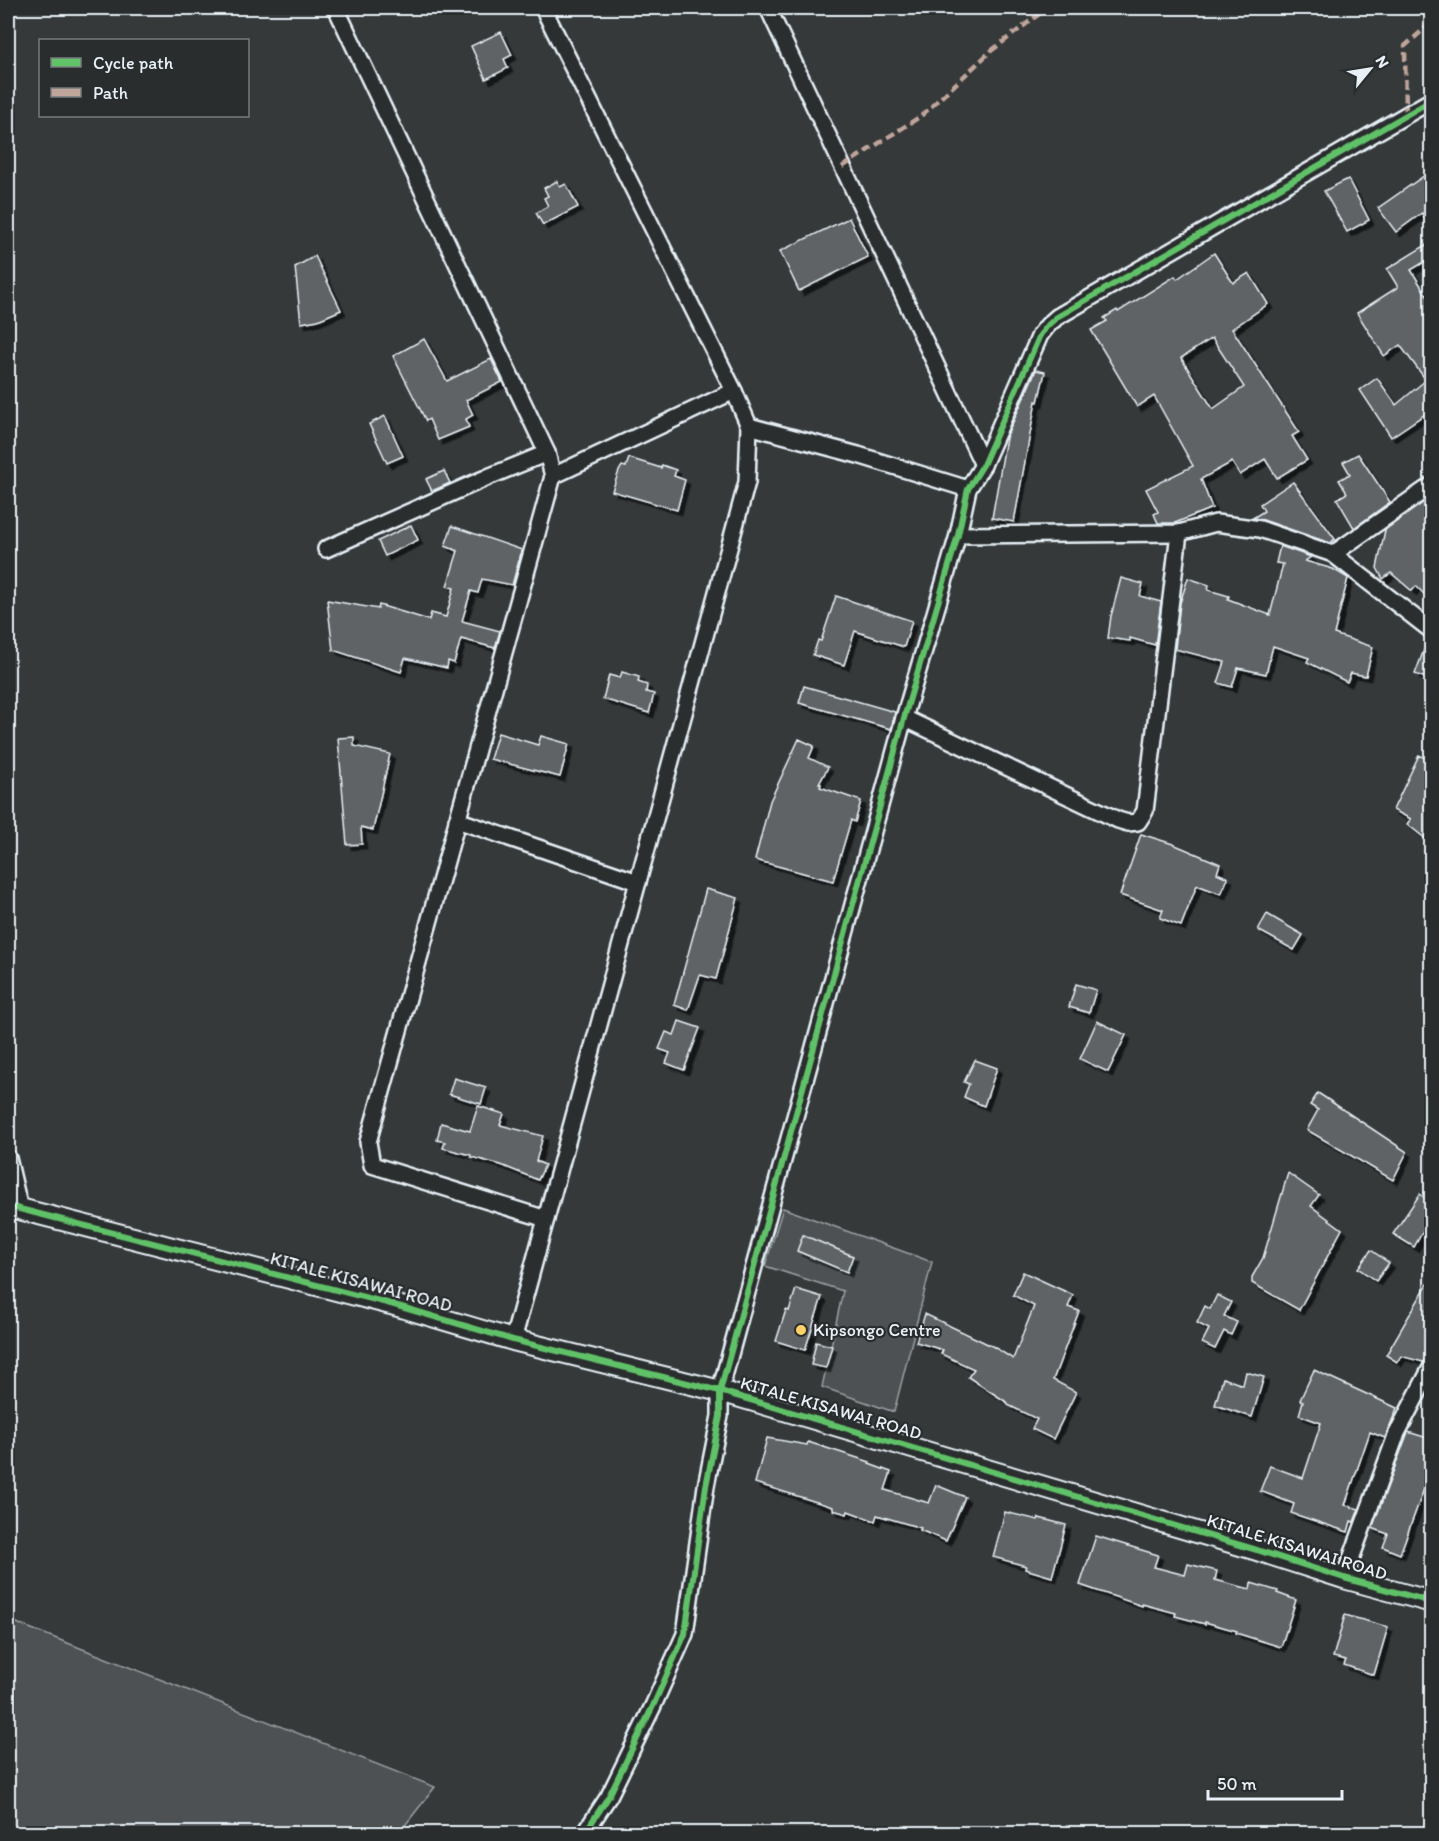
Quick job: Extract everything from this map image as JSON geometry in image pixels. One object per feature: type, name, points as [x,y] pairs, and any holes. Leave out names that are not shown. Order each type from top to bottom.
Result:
[{"type":"street","points":[[336,8],[547,453],[553,476],[368,1142],[372,1165],[546,1219]]},
{"type":"street","points":[[513,1340],[747,482],[749,426],[734,391],[543,8]]},
{"type":"street","points":[[768,8],[983,465]]},
{"type":"street","points":[[584,1833],[609,1796],[685,1634],[706,1486],[720,1416],[720,1391],[904,718],[958,535],[968,489],[983,465],[1040,335],[1048,325],[1431,100]]},
{"type":"street","points":[[553,476],[734,391]]},
{"type":"street","points":[[749,426],[858,455],[968,489]]},
{"type":"street","points":[[326,549],[547,453]]},
{"type":"street","points":[[1333,554],[1431,484]]},
{"type":"street","points":[[958,535],[1179,533],[1216,523],[1260,529],[1333,554],[1431,631]]},
{"type":"street","points":[[904,718],[1118,820],[1128,823],[1138,822],[1145,812],[1179,533]]},
{"type":"street","points":[[458,820],[638,882]]},
{"type":"street","points":[[8,1158],[14,1208]]},
{"type":"street","name":"KITALE KISAWAI ROAD","points":[[14,1208],[391,1304],[513,1340],[720,1391],[1431,1602]]},
{"type":"street","points":[[1344,1578],[1397,1433],[1431,1366]]},
{"type":"shaded area","points":[[783,1208],[932,1262],[894,1412],[822,1387],[843,1291],[765,1266]]},
{"type":"shaded area","points":[[8,1618],[435,1787],[399,1833],[8,1833]]},
{"type":"building","points":[[501,32],[512,55],[504,59],[508,68],[486,79],[471,46]]},
{"type":"building","points":[[1431,171],[1431,231],[1422,213],[1396,232],[1378,208]]},
{"type":"building","points":[[1348,179],[1369,220],[1347,232],[1324,191]]},
{"type":"building","points":[[557,181],[560,187],[566,184],[578,207],[543,225],[536,213],[548,206],[544,198],[548,196],[544,188]]},
{"type":"building","points":[[849,218],[868,257],[799,291],[780,251]]},
{"type":"building","points":[[1431,242],[1431,258],[1411,270],[1431,302],[1431,410],[1391,437],[1360,390],[1377,378],[1396,405],[1426,380],[1400,345],[1384,356],[1357,313],[1398,287],[1387,269]]},
{"type":"building","points":[[1214,253],[1233,283],[1249,273],[1268,304],[1232,329],[1299,432],[1292,436],[1307,460],[1277,478],[1265,459],[1240,475],[1232,462],[1201,479],[1212,508],[1175,523],[1158,523],[1154,514],[1158,512],[1146,489],[1193,466],[1154,396],[1137,407],[1091,330],[1107,321],[1104,318],[1117,310],[1118,312],[1175,276],[1177,279]],"holes":[[[1212,338],[1244,387],[1213,409],[1181,358]]]},
{"type":"building","points":[[315,256],[341,310],[318,320],[301,323],[295,267]]},
{"type":"building","points":[[424,339],[447,381],[491,359],[502,382],[466,400],[473,415],[466,419],[469,427],[438,440],[429,419],[426,421],[393,356]]},
{"type":"building","points":[[1036,370],[1045,372],[1038,402],[1036,401],[1014,522],[992,518],[1006,438]]},
{"type":"building","points":[[385,416],[403,456],[387,463],[369,424]]},
{"type":"building","points":[[1358,454],[1390,502],[1354,528],[1337,499],[1347,493],[1339,480],[1350,474],[1343,462]]},
{"type":"building","points":[[629,458],[676,470],[674,476],[685,480],[677,510],[612,491],[619,471],[622,466],[626,467]]},
{"type":"building","points":[[444,471],[450,483],[432,491],[426,479]]},
{"type":"building","points":[[1293,482],[1335,539],[1330,543],[1253,518],[1264,511],[1260,504]]},
{"type":"building","points":[[1424,502],[1431,511],[1431,601],[1416,586],[1412,591],[1391,573],[1383,579],[1377,568],[1385,530]]},
{"type":"building","points":[[411,525],[418,540],[385,556],[378,541]]},
{"type":"building","points":[[452,526],[522,550],[512,585],[482,579],[478,593],[471,591],[462,621],[500,631],[495,648],[461,639],[454,663],[448,661],[447,668],[405,658],[401,672],[333,650],[327,600],[378,609],[379,605],[429,620],[431,613],[446,617],[454,588],[447,586],[458,551],[445,546]]},
{"type":"building","points":[[1280,546],[1311,557],[1305,561],[1333,569],[1348,578],[1334,634],[1373,647],[1366,676],[1351,673],[1347,682],[1307,662],[1309,658],[1273,646],[1266,674],[1238,668],[1232,687],[1218,683],[1225,662],[1175,649],[1180,603],[1188,578],[1209,585],[1208,590],[1229,596],[1228,599],[1270,615],[1283,564],[1276,563]]},
{"type":"building","points":[[1121,578],[1143,584],[1140,596],[1161,602],[1155,645],[1130,638],[1130,641],[1108,638]]},
{"type":"building","points":[[836,596],[912,621],[904,647],[855,631],[844,665],[813,655],[818,640],[821,641]]},
{"type":"building","points":[[1428,639],[1431,641],[1431,680],[1415,674]]},
{"type":"building","points":[[622,672],[639,677],[638,682],[647,685],[646,692],[654,694],[649,713],[603,699],[609,675],[620,678]]},
{"type":"building","points":[[804,686],[895,712],[891,729],[799,703]]},
{"type":"building","points":[[498,733],[538,745],[541,736],[569,744],[560,777],[490,759]]},
{"type":"building","points":[[354,737],[354,746],[390,754],[373,830],[361,827],[362,844],[347,845],[338,738]]},
{"type":"building","points":[[799,739],[814,746],[809,758],[828,767],[819,784],[821,784],[820,787],[861,801],[855,822],[851,820],[833,881],[755,860],[770,801]]},
{"type":"building","points":[[1419,755],[1431,761],[1431,843],[1407,824],[1411,819],[1393,810]]},
{"type":"building","points":[[1141,834],[1173,844],[1220,864],[1217,873],[1228,878],[1221,894],[1197,885],[1181,926],[1160,918],[1163,910],[1120,895]]},
{"type":"building","points":[[706,889],[738,898],[716,979],[700,975],[688,1010],[674,1005]]},
{"type":"building","points":[[1267,914],[1303,935],[1294,950],[1258,930]]},
{"type":"building","points":[[1076,984],[1096,990],[1089,1013],[1069,1007]]},
{"type":"building","points":[[679,1021],[700,1028],[684,1070],[666,1063],[670,1053],[659,1049],[666,1032],[674,1035]]},
{"type":"building","points":[[1097,1021],[1126,1035],[1108,1072],[1080,1059]]},
{"type":"building","points":[[975,1060],[997,1068],[984,1106],[964,1097],[969,1084],[964,1082]]},
{"type":"building","points":[[454,1078],[486,1088],[481,1104],[449,1094]]},
{"type":"building","points":[[1318,1093],[1407,1152],[1393,1180],[1307,1130],[1318,1110],[1310,1105]]},
{"type":"building","points":[[478,1106],[504,1114],[500,1125],[543,1136],[536,1161],[545,1165],[538,1180],[501,1165],[443,1148],[445,1142],[437,1140],[441,1123],[470,1131]]},
{"type":"building","points":[[1288,1173],[1319,1195],[1311,1206],[1342,1229],[1299,1310],[1252,1283],[1252,1277],[1263,1258]]},
{"type":"building","points":[[1420,1194],[1431,1203],[1431,1217],[1414,1247],[1393,1234]]},
{"type":"building","points":[[803,1235],[853,1256],[847,1272],[797,1251]]},
{"type":"building","points":[[1371,1250],[1389,1263],[1376,1281],[1358,1268]]},
{"type":"building","points":[[1023,1272],[1073,1295],[1068,1307],[1079,1311],[1053,1380],[1076,1392],[1053,1439],[1032,1429],[1037,1419],[1008,1405],[968,1377],[974,1369],[941,1354],[943,1350],[916,1342],[925,1314],[994,1347],[1013,1359],[1034,1306],[1013,1295]]},
{"type":"building","points":[[1431,1278],[1431,1351],[1423,1362],[1401,1356],[1397,1362],[1386,1355]]},
{"type":"building","points":[[796,1289],[822,1297],[805,1350],[776,1341]]},
{"type":"building","points":[[1217,1295],[1231,1302],[1224,1316],[1237,1322],[1231,1335],[1224,1331],[1215,1349],[1202,1343],[1209,1329],[1197,1323],[1205,1306],[1210,1309]]},
{"type":"building","points":[[816,1342],[832,1346],[826,1368],[811,1365]]},
{"type":"building","points":[[1314,1370],[1397,1408],[1385,1438],[1370,1432],[1345,1505],[1359,1509],[1354,1522],[1351,1521],[1348,1532],[1291,1513],[1294,1504],[1260,1491],[1270,1466],[1303,1478],[1321,1423],[1299,1415],[1303,1401],[1300,1400]]},
{"type":"building","points":[[1246,1372],[1264,1377],[1252,1417],[1215,1405],[1223,1378],[1243,1385]]},
{"type":"building","points":[[1408,1432],[1431,1439],[1431,1470],[1400,1554],[1383,1547],[1388,1534],[1372,1528]]},
{"type":"building","points":[[767,1438],[807,1445],[808,1442],[870,1462],[869,1464],[891,1472],[885,1490],[929,1503],[936,1485],[965,1497],[946,1541],[920,1530],[921,1528],[877,1515],[875,1521],[848,1511],[847,1514],[833,1510],[833,1507],[755,1483]]},
{"type":"building","points":[[1005,1512],[1066,1525],[1052,1577],[1025,1569],[1026,1566],[993,1557]]},
{"type":"building","points":[[1096,1536],[1158,1555],[1154,1567],[1185,1575],[1188,1564],[1217,1571],[1215,1580],[1250,1589],[1251,1583],[1278,1591],[1277,1593],[1296,1600],[1281,1647],[1236,1633],[1237,1631],[1175,1616],[1176,1613],[1142,1604],[1142,1606],[1080,1585]]},
{"type":"building","points":[[1345,1615],[1388,1627],[1374,1675],[1344,1665],[1346,1660],[1333,1657]]},
{"type":"marked path","points":[[842,167],[921,116],[991,51],[1047,8]]},
{"type":"marked path","points":[[1406,115],[1405,46],[1432,22]]},
{"type":"cycle path","points":[[584,1834],[609,1796],[685,1634],[706,1486],[720,1416],[720,1391],[904,718],[958,535],[968,489],[983,465],[1040,335],[1057,317],[1432,100]]},
{"type":"cycle path","points":[[8,1206],[391,1304],[513,1340],[720,1391],[1257,1550],[1344,1578],[1432,1602]]},
{"type":"place","name":"Kipsongo Centre","points":[[801,1330]]}]
